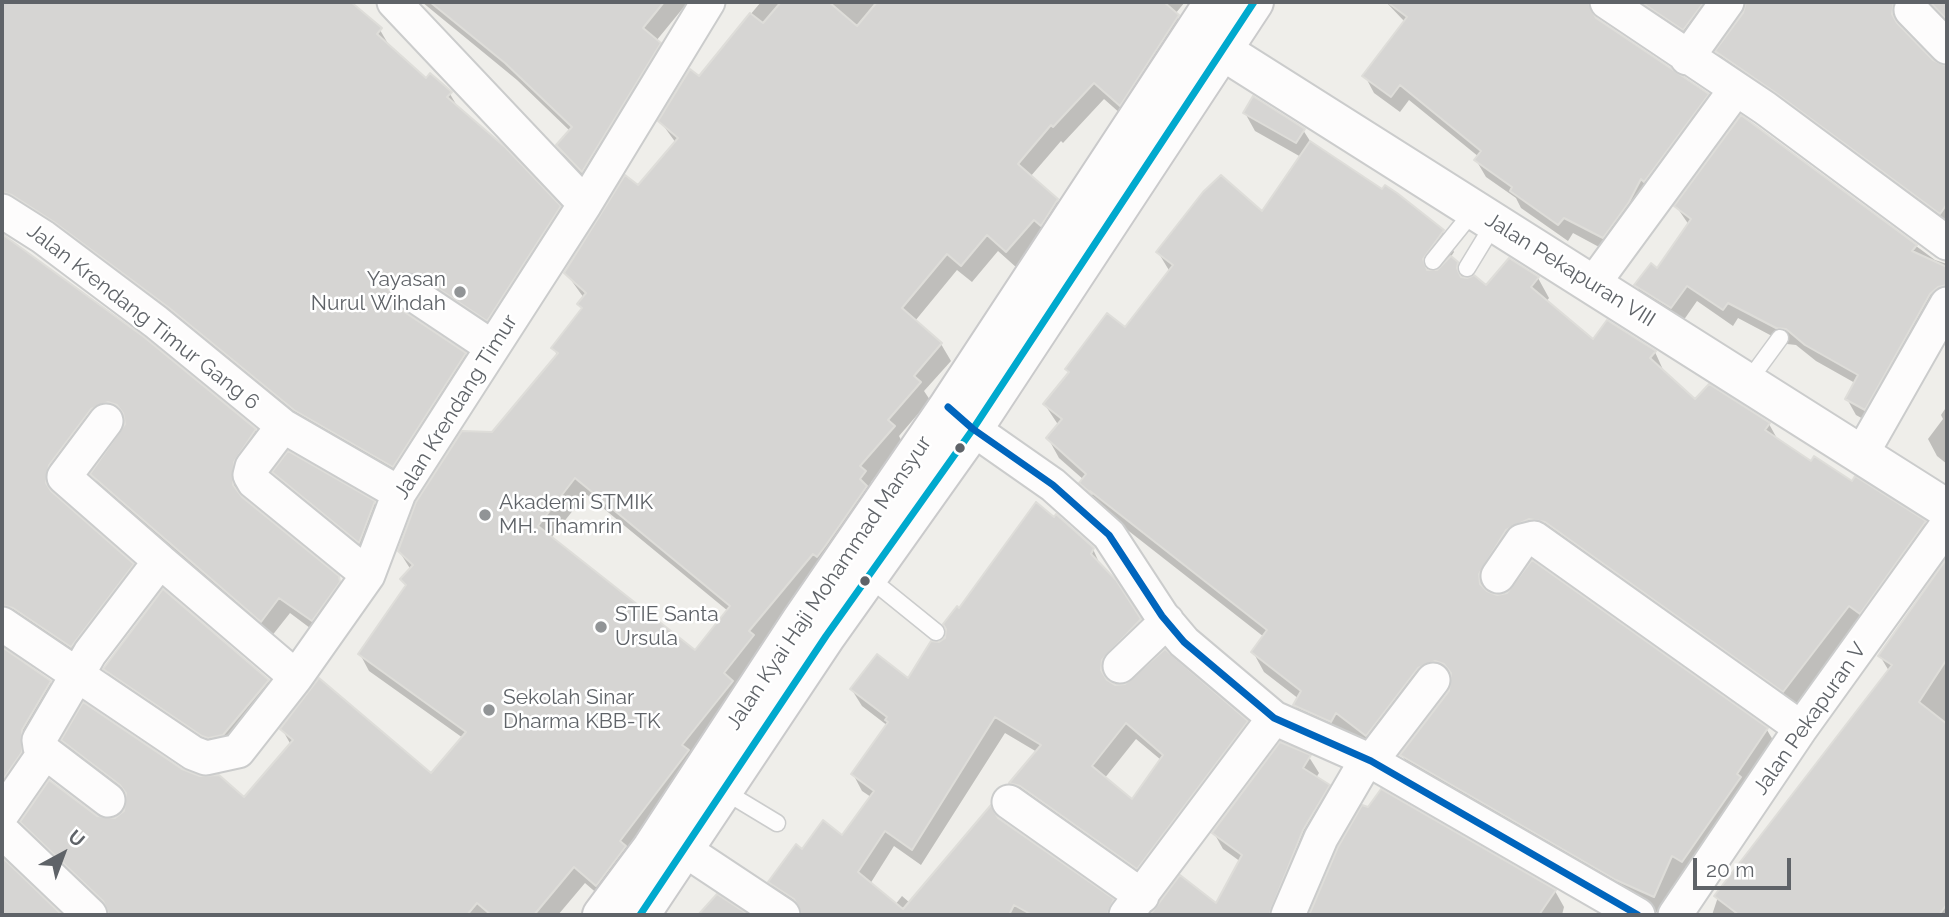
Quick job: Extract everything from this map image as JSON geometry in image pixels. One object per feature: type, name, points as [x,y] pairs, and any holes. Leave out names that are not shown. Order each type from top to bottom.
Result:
[{"type":"main road","name":"Jalan Kyai Haji Mohammad Mansyur","points":[[602,915],[652,848],[801,621],[912,489],[961,418],[1067,256],[1209,28],[1254,2]]},
{"type":"main road","name":"Jalan Pekapuran VIII","points":[[1209,28],[1485,216],[1947,509]]},
{"type":"main road","name":"Jalan Kyai Haji Mohammad Mansyur","points":[[640,915],[868,576],[912,489]]},
{"type":"street","points":[[394,2],[585,204]]},
{"type":"street","name":"Jalan Krendang Timur","points":[[2,624],[78,677],[206,758],[238,751],[296,677],[368,575],[399,493],[585,204],[708,2]]},
{"type":"street","points":[[1607,2],[1944,235]]},
{"type":"street","points":[[1687,58],[1727,2]]},
{"type":"street","points":[[1911,10],[1947,47]]},
{"type":"street","points":[[1593,284],[1736,89]]},
{"type":"street","name":"Jalan Krendang Timur Gang 6","points":[[2,211],[43,237],[156,321],[283,426],[399,493]]},
{"type":"street","points":[[408,291],[492,347]]},
{"type":"street","points":[[1861,455],[1947,304]]},
{"type":"street","points":[[961,418],[1053,485],[1109,535],[1184,642],[1274,718],[1369,760],[1638,915]]},
{"type":"street","points":[[106,421],[64,477],[296,677]]},
{"type":"street","points":[[283,426],[252,467],[250,475],[254,482],[368,575]]},
{"type":"street","name":"Jalan Pekapuran V","points":[[1679,914],[1801,728],[1947,525]]},
{"type":"street","points":[[1498,576],[1522,541],[1534,538],[1801,728]]},
{"type":"street","points":[[108,800],[45,752],[40,747],[39,740],[109,626],[160,561]]},
{"type":"street","points":[[1120,666],[1167,621]]},
{"type":"street","points":[[1288,915],[1316,848],[1369,760],[1433,680]]},
{"type":"street","points":[[1009,802],[1134,906],[1274,718]]},
{"type":"street","points":[[2,814],[45,752]]},
{"type":"street","points":[[2,831],[90,915]]},
{"type":"street","points":[[685,850],[783,915]]},
{"type":"lane","points":[[1433,261],[1485,216]]},
{"type":"lane","points":[[1467,268],[1485,216]]},
{"type":"lane","points":[[1747,383],[1780,338]]},
{"type":"lane","points":[[868,576],[936,632]]},
{"type":"lane","points":[[724,791],[777,823]]},
{"type":"building","points":[[2,2],[351,2],[382,28],[377,34],[426,78],[430,73],[452,92],[447,97],[505,147],[561,206],[487,321],[418,275],[400,274],[392,281],[389,290],[397,307],[466,353],[393,467],[294,410],[168,307],[54,222],[12,195],[2,192]]},
{"type":"building","points":[[430,2],[664,2],[643,28],[661,43],[582,172],[556,145],[572,127],[505,63]]},
{"type":"building","points":[[781,2],[829,2],[857,26],[877,2],[1164,2],[1179,15],[1120,106],[1094,83],[1053,127],[1051,125],[1018,164],[1058,199],[1041,226],[1034,220],[1006,252],[987,235],[961,266],[947,254],[902,308],[942,343],[914,376],[921,382],[888,420],[895,426],[860,466],[866,471],[860,479],[867,486],[817,557],[813,554],[749,631],[754,635],[724,673],[733,681],[682,745],[689,750],[620,841],[626,846],[596,886],[574,867],[534,915],[491,915],[477,903],[467,915],[109,915],[103,901],[20,822],[49,780],[97,816],[115,818],[124,811],[126,793],[120,785],[61,740],[83,702],[182,769],[200,776],[219,775],[244,797],[293,740],[280,729],[319,678],[431,773],[466,732],[358,654],[406,585],[400,579],[413,565],[398,551],[416,502],[462,431],[492,432],[558,353],[551,348],[582,308],[577,304],[586,293],[564,273],[625,175],[638,185],[678,138],[658,121],[690,69],[699,76],[750,13],[763,23]],"holes":[[[575,478],[730,606],[695,650],[538,526]]]},
{"type":"building","points":[[1387,2],[1588,2],[1596,18],[1709,94],[1644,182],[1641,179],[1629,202],[1603,238],[1564,218],[1558,225],[1510,191],[1512,187],[1474,160],[1481,151],[1400,85],[1391,97],[1362,76],[1407,17]]},
{"type":"building","points":[[1641,2],[1704,2],[1683,30]]},
{"type":"building","points":[[1746,2],[1894,2],[1892,14],[1897,23],[1933,60],[1947,66],[1947,204],[1940,214],[1715,51],[1743,13]]},
{"type":"building","points":[[1930,2],[1947,2],[1947,20]]},
{"type":"building","points":[[1253,96],[1305,129],[1296,143],[1243,113]]},
{"type":"building","points":[[1741,115],[1917,245],[1912,251],[1947,267],[1947,285],[1938,287],[1930,294],[1865,410],[1845,399],[1858,375],[1805,345],[1786,329],[1776,328],[1728,303],[1723,310],[1687,286],[1671,308],[1634,285],[1651,263],[1657,268],[1691,219],[1674,206]]},
{"type":"building","points":[[1310,141],[1382,189],[1385,185],[1444,230],[1423,259],[1427,270],[1437,270],[1451,256],[1458,262],[1457,268],[1461,277],[1474,275],[1486,285],[1509,258],[1539,277],[1531,287],[1593,339],[1607,320],[1656,351],[1650,358],[1695,399],[1709,384],[1770,423],[1765,430],[1811,461],[1814,456],[1852,481],[1855,476],[1926,521],[1860,614],[1849,606],[1783,692],[1545,522],[1529,519],[1506,530],[1479,574],[1480,584],[1487,591],[1497,595],[1507,593],[1532,560],[1768,728],[1737,774],[1741,777],[1682,862],[1672,856],[1654,897],[1616,880],[1400,755],[1449,691],[1451,673],[1444,664],[1435,661],[1418,668],[1366,736],[1336,713],[1331,722],[1293,705],[1301,691],[1251,652],[1267,630],[1079,483],[1086,474],[1046,438],[1062,419],[1043,404],[1069,372],[1065,369],[1107,313],[1125,327],[1173,265],[1156,252],[1203,192],[1221,175],[1262,211]]},
{"type":"building","points":[[2,234],[144,337],[256,429],[234,462],[233,485],[242,497],[339,576],[340,582],[312,621],[279,598],[261,622],[90,474],[125,424],[123,413],[117,405],[108,402],[91,409],[49,465],[46,483],[51,491],[134,564],[71,647],[13,608],[2,605]]},
{"type":"building","points":[[288,451],[375,501],[359,543],[272,472]]},
{"type":"building","points":[[1036,502],[1054,517],[1056,514],[1094,548],[1091,554],[1116,580],[1141,619],[1102,660],[1101,670],[1107,680],[1115,685],[1125,684],[1165,649],[1248,721],[1137,869],[1020,786],[1009,783],[1041,745],[995,717],[912,850],[885,831],[858,872],[903,909],[991,805],[998,818],[1114,899],[1107,915],[1032,915],[1014,905],[1009,915],[802,915],[794,899],[768,882],[796,844],[802,849],[823,820],[842,835],[874,791],[851,774],[888,722],[885,720],[887,717],[850,689],[877,654],[908,678],[931,641],[939,642],[945,638],[946,629],[943,624],[957,606],[959,608]],"holes":[[[1126,723],[1163,755],[1132,799],[1092,766]]]},
{"type":"building","points":[[1947,558],[1947,659],[1919,702],[1947,724],[1947,904],[1939,915],[1739,915],[1714,896],[1892,665],[1878,656]]},
{"type":"building","points":[[163,589],[269,680],[223,735],[208,738],[202,736],[103,669]]},
{"type":"building","points":[[2,647],[51,681],[22,730],[22,752],[2,781]]},
{"type":"building","points":[[1280,742],[1311,755],[1303,768],[1330,785],[1303,830],[1269,915],[1150,915],[1180,875],[1216,903],[1242,855],[1212,833]]},
{"type":"building","points":[[1381,789],[1556,890],[1539,915],[1309,915],[1338,847],[1362,805],[1368,807]]},
{"type":"building","points":[[2,857],[62,915],[2,915]]},
{"type":"building","points":[[717,894],[749,915],[698,915]]},
{"type":"transit line","name":"20","points":[[640,915],[826,636],[973,429],[1254,2]]},
{"type":"transit line","points":[[948,407],[973,429],[1053,485],[1109,535],[1162,616],[1184,642],[1274,718],[1371,761],[1638,915]]},
{"type":"place","name":"Yayasan Nurul Wihdah","points":[[460,292]]},
{"type":"place","name":"Akademi STMIK MH. Thamrin","points":[[485,515]]},
{"type":"place","name":"STIE Santa Ursula","points":[[601,627]]},
{"type":"place","name":"Sekolah Sinar Dharma KBB-TK","points":[[489,710]]}]
